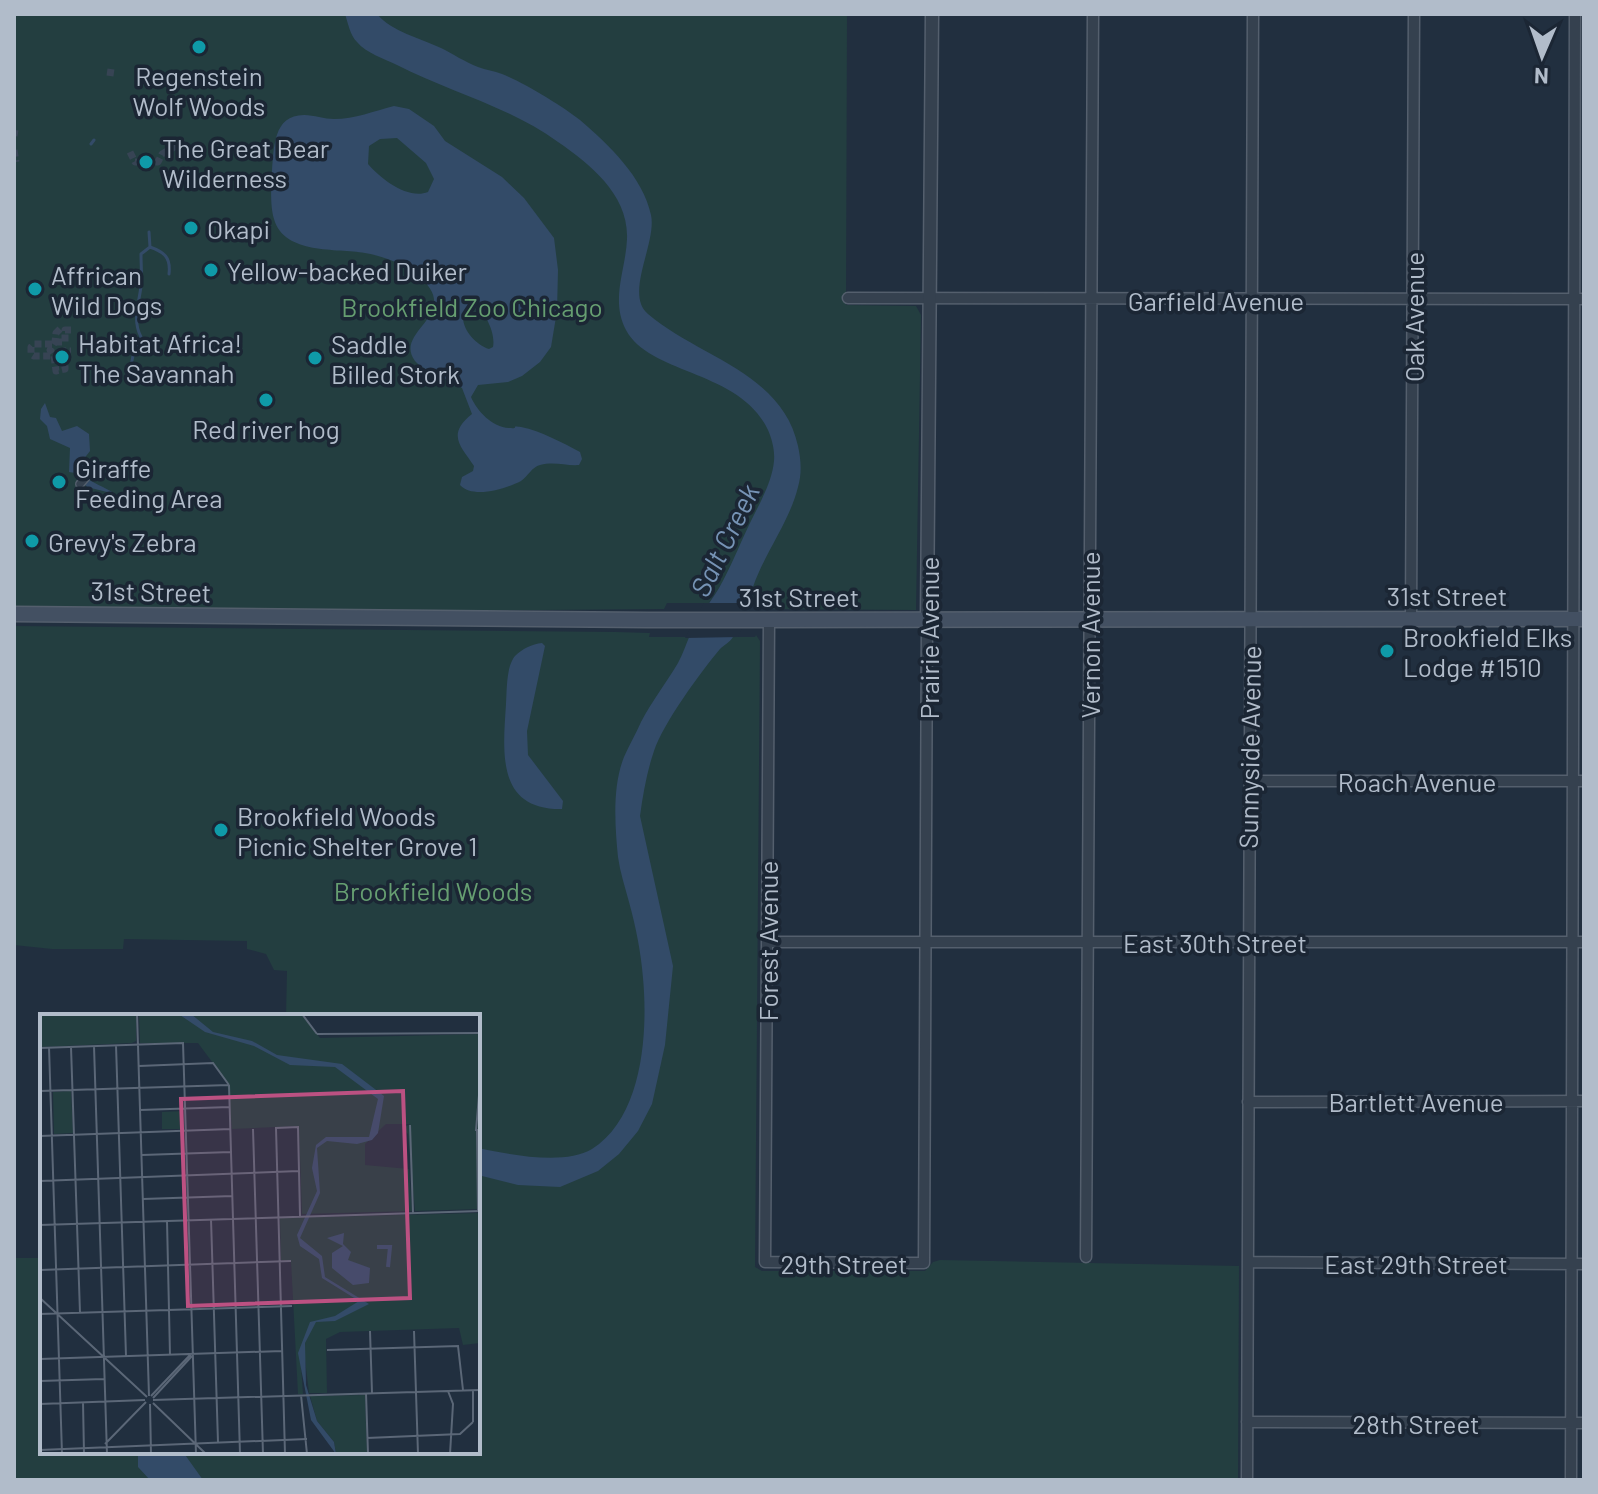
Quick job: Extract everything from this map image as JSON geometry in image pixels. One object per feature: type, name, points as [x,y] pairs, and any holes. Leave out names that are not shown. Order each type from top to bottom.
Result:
[{"type":"main road","name":"31st Street","points":[[14,614],[648,620],[1578,619]]},
{"type":"street","name":"Prairie Avenue","points":[[924,1263],[932,14]]},
{"type":"street","name":"Vernon Avenue","points":[[1086,1257],[1093,14]]},
{"type":"street","name":"Sunnyside Avenue","points":[[1247,1480],[1253,14]]},
{"type":"street","name":"Oak Avenue","points":[[1411,619],[1414,14]]},
{"type":"street","points":[[1571,1480],[1571,1264],[1578,1101],[1579,942],[1579,299],[1575,14]]},
{"type":"street","name":"Garfield Avenue","points":[[848,298],[1579,299]]},
{"type":"street","points":[[80,484],[86,477]]},
{"type":"street","name":"Forest Avenue","points":[[765,1262],[769,620]]},
{"type":"street","name":"Roach Avenue","points":[[1249,781],[1579,781]]},
{"type":"street","name":"East 30th Street","points":[[767,942],[1579,942]]},
{"type":"street","name":"Bartlett Avenue","points":[[1248,1102],[1578,1101]]},
{"type":"street","name":"29th Street","points":[[765,1262],[924,1263]]},
{"type":"street","name":"East 29th Street","points":[[1248,1262],[1584,1264]]},
{"type":"street","name":"28th Street","points":[[1247,1422],[1584,1423]]},
{"type":"green space","name":"Brookfield Zoo Chicago","points":[[14,14],[847,14],[846,305],[916,306],[921,315],[916,610],[771,609],[774,604],[749,603],[721,585],[709,603],[667,603],[664,609],[434,611],[14,606]]},
{"type":"green space","name":"Brookfield Woods","points":[[14,626],[616,632],[650,633],[649,637],[756,635],[760,641],[755,1267],[762,1271],[925,1271],[933,1262],[940,1260],[1239,1266],[1238,1480],[14,1480],[14,1258],[40,1258],[40,1454],[480,1454],[480,1014],[286,1014],[287,971],[274,970],[266,954],[247,949],[247,941],[124,939],[123,949],[52,949],[14,945]]},
{"type":"water","name":"Salt Creek","points":[[345,14],[377,14],[398,30],[531,88],[564,108],[602,140],[633,175],[651,215],[650,239],[640,281],[641,305],[668,329],[757,383],[775,400],[789,421],[799,451],[800,477],[794,500],[758,574],[740,625],[674,712],[659,739],[647,775],[640,816],[673,966],[665,1045],[652,1104],[638,1131],[619,1154],[598,1171],[560,1187],[518,1185],[480,1176],[480,1148],[552,1158],[580,1154],[609,1135],[632,1095],[643,1047],[644,1000],[638,940],[618,857],[615,807],[620,769],[641,722],[678,663],[693,629],[731,565],[771,478],[773,445],[768,430],[755,410],[737,395],[654,356],[638,345],[626,330],[621,319],[619,296],[626,250],[626,223],[614,195],[583,160],[520,119],[376,55],[353,36]]},
{"type":"water","points":[[394,106],[409,109],[434,126],[445,141],[502,177],[524,198],[554,238],[558,270],[557,311],[551,347],[540,362],[522,376],[508,382],[478,385],[471,397],[481,413],[497,425],[536,431],[580,452],[582,459],[579,465],[540,465],[521,481],[489,491],[473,491],[460,485],[462,477],[473,471],[474,466],[458,440],[460,428],[472,414],[462,388],[419,365],[411,350],[413,340],[432,311],[434,300],[430,288],[416,274],[392,260],[365,253],[313,248],[288,239],[280,231],[274,219],[271,189],[275,143],[286,121],[304,115],[342,119]],"holes":[[[397,138],[426,163],[434,179],[428,192],[404,191],[387,182],[368,164],[369,146],[380,139]],[[471,303],[480,310],[491,328],[493,347],[489,349],[470,336],[466,329],[463,315]]]},
{"type":"water","points":[[45,403],[50,417],[56,418],[62,431],[77,426],[89,434],[90,451],[83,460],[82,474],[115,494],[87,487],[75,473],[69,472],[70,448],[50,439],[47,426],[40,419]]},
{"type":"water","points":[[542,643],[545,646],[527,731],[528,755],[563,801],[562,809],[541,807],[525,800],[514,789],[505,759],[510,666],[521,651]]},
{"type":"water","points":[[138,1454],[184,1454],[203,1480],[150,1480],[138,1467]]},
{"type":"pier","points":[[704,603],[753,603],[738,637],[685,638]]},
{"type":"waterway","points":[[91,144],[94,140]]},
{"type":"waterway","points":[[149,232],[150,247],[141,254],[137,318],[141,337],[133,356],[133,377],[161,381],[184,370],[222,379]]},
{"type":"waterway","points":[[150,247],[166,256],[169,274]]},
{"type":"tunnel","points":[[107,72],[114,73]]},
{"type":"tunnel","points":[[14,136],[15,130]]},
{"type":"tunnel","points":[[130,152],[135,162],[158,162],[162,154],[180,144],[181,139]]},
{"type":"tunnel","points":[[14,150],[16,162]]},
{"type":"tunnel","points":[[60,329],[50,350],[56,371],[65,369],[65,356]]},
{"type":"tunnel","points":[[55,342],[65,342],[65,330],[71,330]]},
{"type":"tunnel","points":[[52,344],[34,344],[31,354],[65,356],[65,351],[71,351]]},
{"type":"place","name":"Regenstein Wolf Woods","points":[[199,47]]},
{"type":"place","name":"The Great Bear Wilderness","points":[[146,162]]},
{"type":"place","name":"Okapi","points":[[191,228]]},
{"type":"place","name":"Yellow-backed Duiker","points":[[211,270]]},
{"type":"place","name":"Affrican Wild Dogs","points":[[35,289]]},
{"type":"place","name":"Habitat Africa! The Savannah","points":[[62,357]]},
{"type":"place","name":"Saddle Billed Stork","points":[[315,358]]},
{"type":"place","name":"Red river hog","points":[[266,400]]},
{"type":"place","name":"Giraffe Feeding Area","points":[[59,482]]},
{"type":"place","name":"Grevy's Zebra","points":[[32,541]]},
{"type":"place","name":"Brookfield Elks Lodge #1510","points":[[1387,651]]},
{"type":"place","name":"Brookfield Woods Picnic Shelter Grove 1","points":[[221,830]]}]
